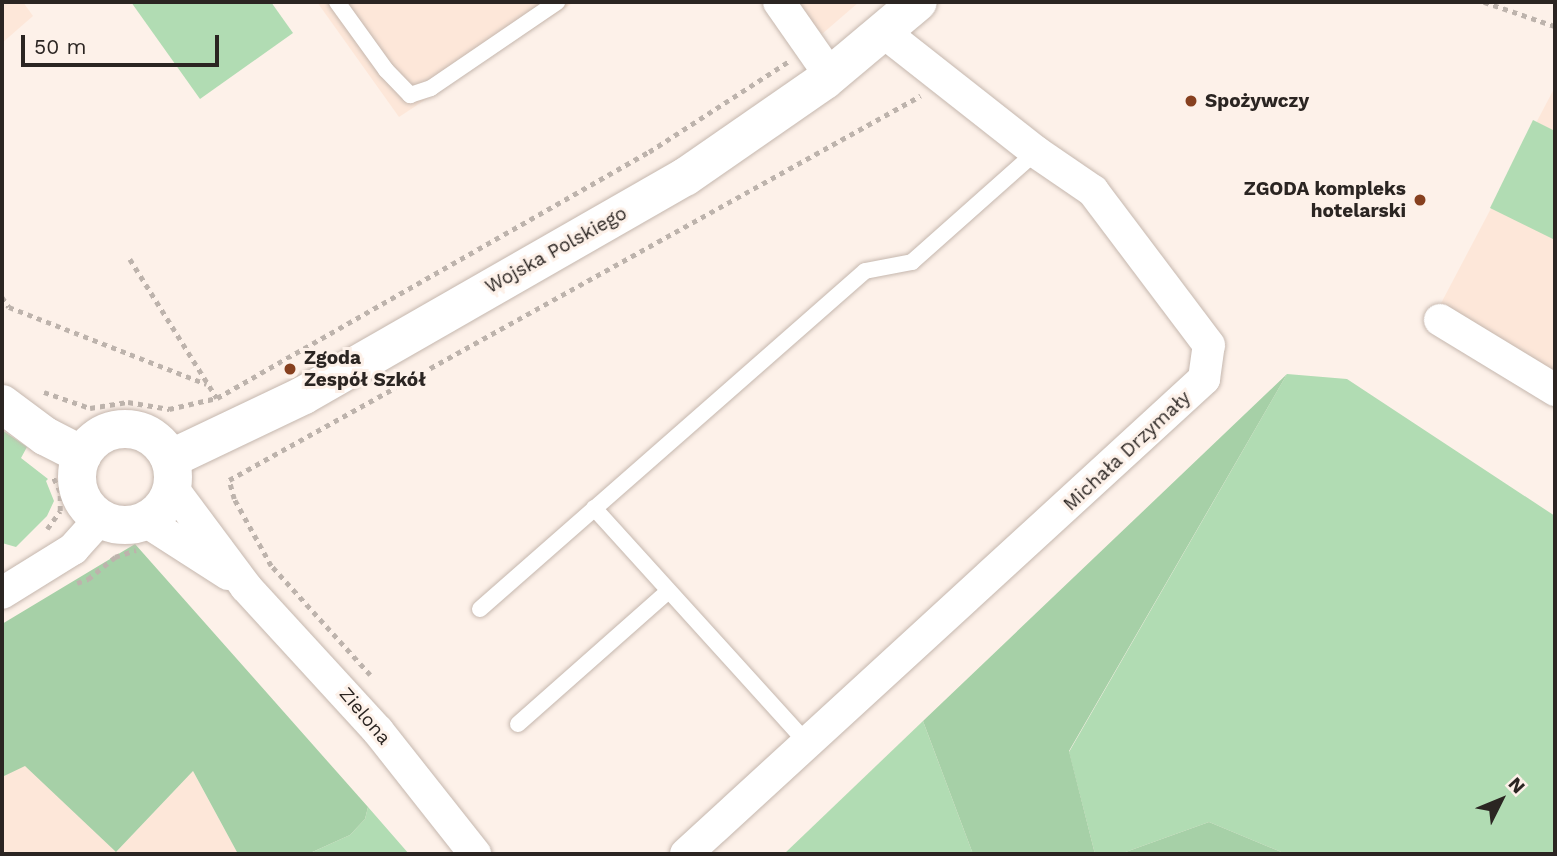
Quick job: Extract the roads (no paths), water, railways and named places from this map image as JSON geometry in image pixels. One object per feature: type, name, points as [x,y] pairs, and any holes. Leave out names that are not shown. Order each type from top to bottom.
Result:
[{"type":"street","points":[[779,2],[820,61]]},
{"type":"street","name":"Wojska Polskiego","points":[[172,474],[304,395],[684,177],[820,61],[882,31],[918,2]]},
{"type":"street","name":"Michała Drzymały","points":[[686,854],[1204,379],[1209,345],[1093,191],[1036,152],[882,31]]},
{"type":"street","points":[[1440,320],[1555,390]]},
{"type":"street","points":[[18,396],[45,436],[82,455]]},
{"type":"street","points":[[127,429],[151,437],[172,474],[161,509],[142,536],[100,519],[88,508],[78,482],[82,455],[100,435],[127,429]]},
{"type":"street","name":"Zielona","points":[[172,474],[246,587],[379,731],[475,854]]},
{"type":"street","points":[[2,593],[73,549],[100,519]]},
{"type":"street","name":"Zielona","points":[[142,536],[246,587]]},
{"type":"lane","points":[[337,2],[386,70],[410,95],[431,88],[557,2]]},
{"type":"lane","points":[[480,609],[865,271],[912,262],[1036,152]]},
{"type":"lane","points":[[594,508],[667,592],[808,744]]},
{"type":"lane","points":[[518,724],[667,592]]},
{"type":"place","name":"Spożywczy","points":[[1191,101]]},
{"type":"place","name":"ZGODA kompleks hotelarski","points":[[1420,200]]},
{"type":"place","name":"Zgoda Zespół Szkół","points":[[290,369]]}]
